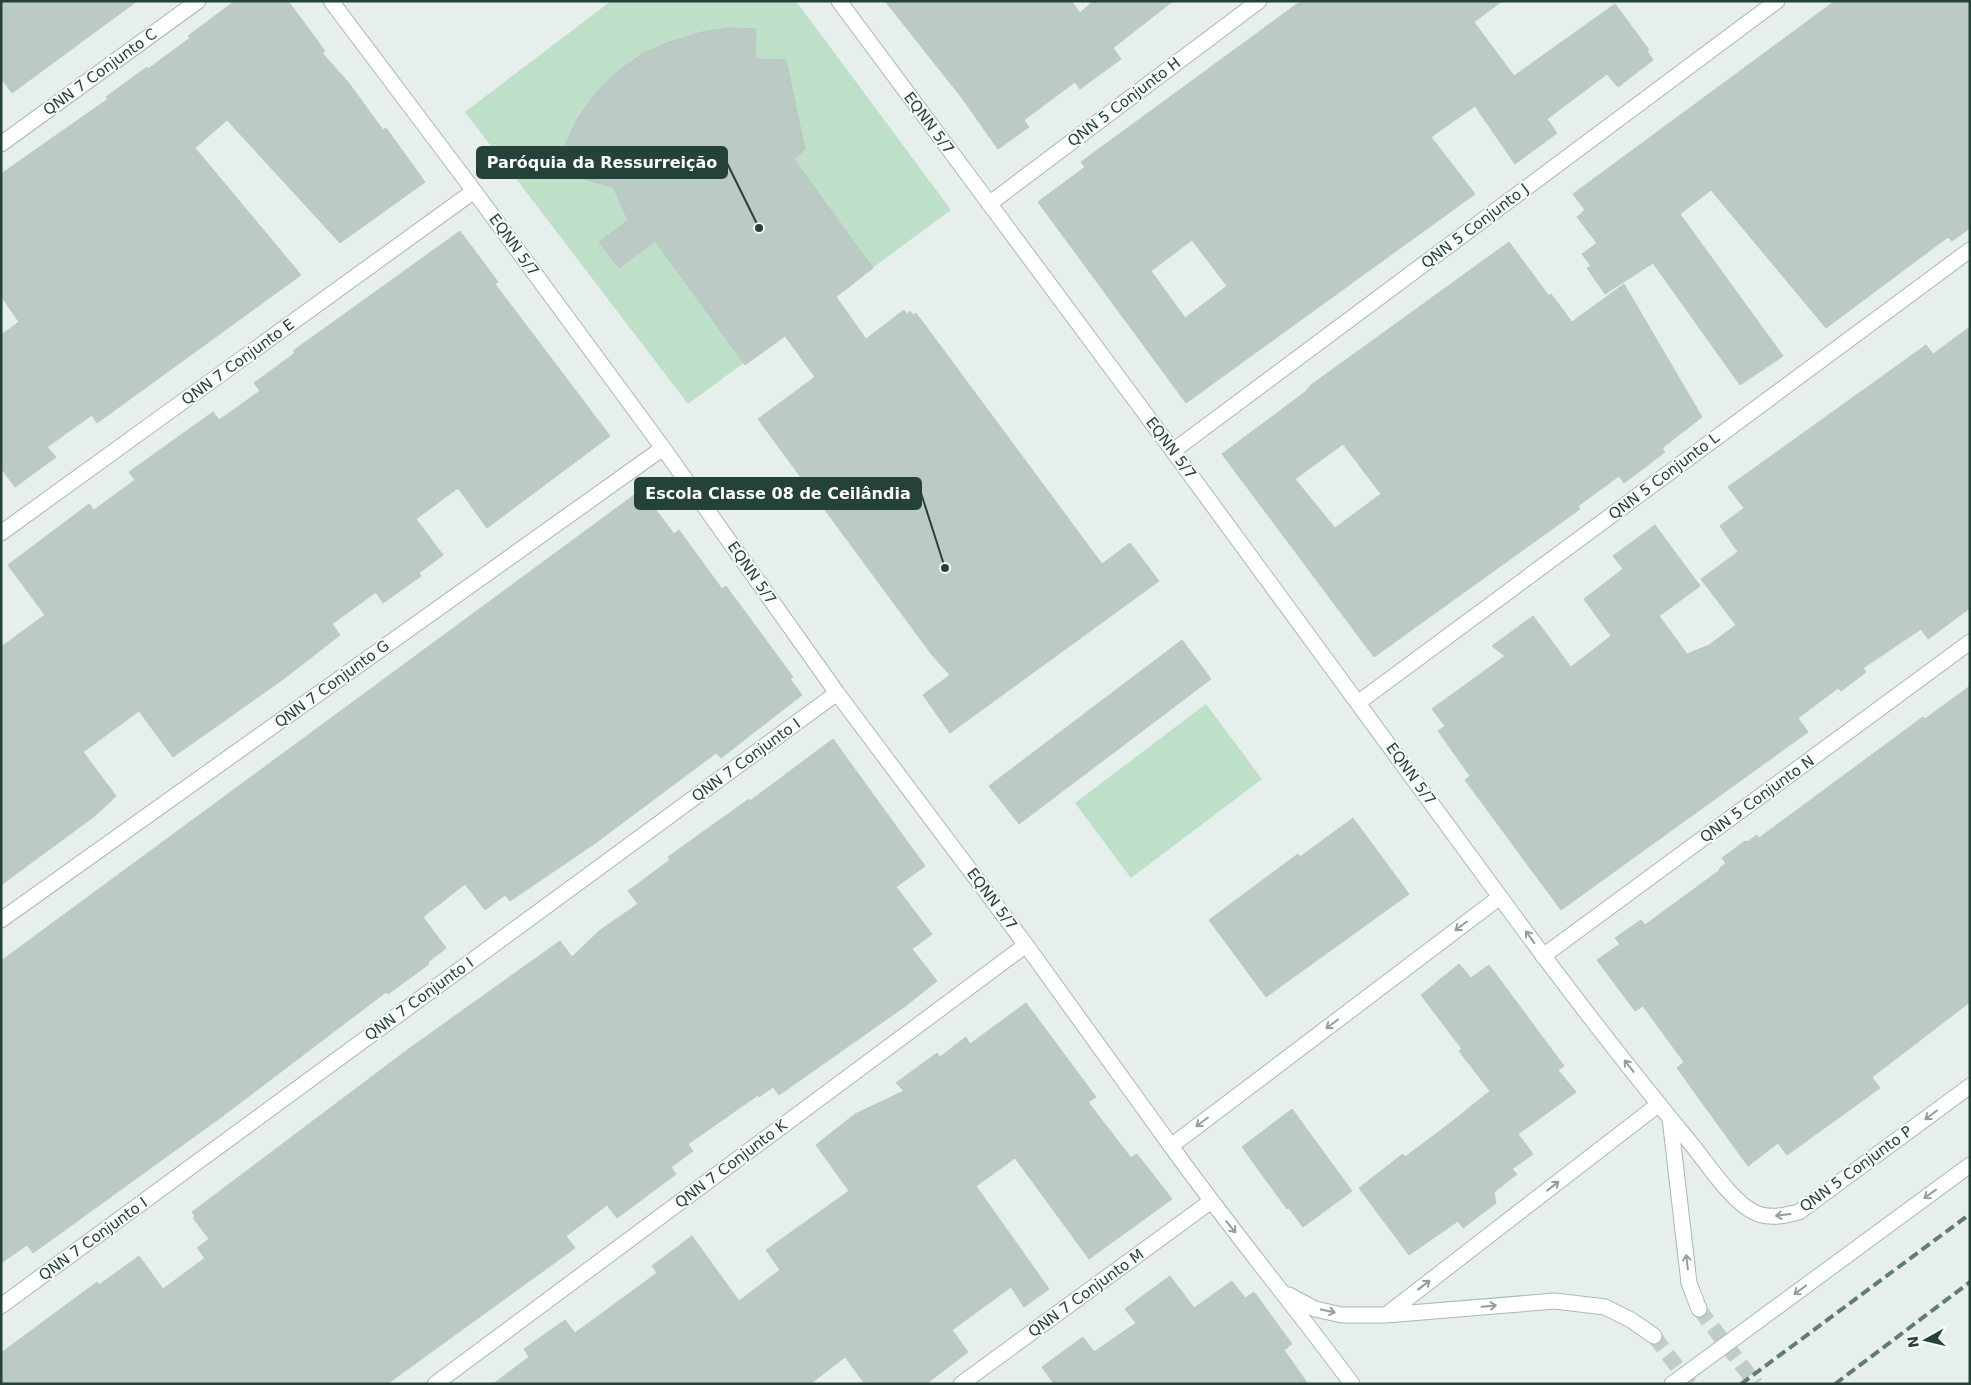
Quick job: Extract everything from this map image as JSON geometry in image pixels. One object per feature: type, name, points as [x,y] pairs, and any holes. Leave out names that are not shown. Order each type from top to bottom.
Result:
[{"type":"street","name":"QNN 7 Conjunto C","points":[[1,144],[198,1]]},
{"type":"street","name":"EQNN 5/7","points":[[839,1],[1359,702],[1543,956]]},
{"type":"street","name":"QNN 5 Conjunto H","points":[[990,204],[1259,1]]},
{"type":"street","name":"QNN 5 Conjunto J","points":[[1173,451],[1777,1]]},
{"type":"street","name":"EQNN 5/7","points":[[336,3],[663,448],[837,693],[1026,944],[1210,1202],[1283,1292],[1352,1384]]},
{"type":"street","name":"QNN 7 Conjunto E","points":[[1,533],[474,191]]},
{"type":"street","name":"QNN 5 Conjunto L","points":[[1359,702],[1970,250]]},
{"type":"street","name":"QNN 7 Conjunto G","points":[[1,920],[663,448]]},
{"type":"street","name":"QNN 5 Conjunto N","points":[[1543,956],[1970,642]]},
{"type":"street","name":"QNN 7 Conjunto I","points":[[1,1306],[837,693]]},
{"type":"street","points":[[1171,1146],[1500,897]]},
{"type":"street","name":"QNN 7 Conjunto K","points":[[435,1384],[1026,944]]},
{"type":"street","name":"QNN 5 Conjunto P","points":[[1543,956],[1670,1118],[1735,1197],[1758,1214],[1781,1217],[1799,1212],[1970,1086]]},
{"type":"street","points":[[1386,1315],[1659,1104]]},
{"type":"street","points":[[1670,1118],[1689,1283],[1699,1309]]},
{"type":"street","points":[[1672,1384],[1970,1165]]},
{"type":"street","name":"QNN 7 Conjunto M","points":[[960,1384],[1210,1202]]},
{"type":"street","points":[[1283,1292],[1315,1309],[1342,1315],[1386,1315],[1555,1301],[1605,1308],[1631,1320],[1654,1336]]},
{"type":"green space","points":[[611,1],[796,1],[951,210],[688,404],[465,112]]},
{"type":"green space","points":[[1206,704],[1262,779],[1131,878],[1075,803]]},
{"type":"building","points":[[1,1],[137,1],[12,93],[1,78]]},
{"type":"building","points":[[235,1],[288,1],[325,51],[322,53],[348,82],[383,130],[386,128],[425,182],[340,243],[227,120],[195,148],[301,275],[97,423],[92,415],[47,447],[56,457],[15,487],[1,468],[1,335],[19,322],[1,296],[1,174],[108,99],[106,97],[190,38],[188,36]]},
{"type":"building","points":[[885,1],[1071,1],[1080,13],[1093,1],[1173,1],[1113,48],[1121,59],[1080,89],[1075,82],[1024,120],[1029,127],[998,149],[962,98]]},
{"type":"building","points":[[1301,1],[1502,1],[1474,22],[1514,76],[1615,4],[1649,50],[1647,51],[1653,60],[1618,87],[1607,74],[1547,119],[1557,133],[1515,164],[1475,106],[1431,137],[1475,194],[1186,403],[1038,202],[1085,167],[1081,162]],"holes":[[[1192,240],[1227,286],[1185,318],[1151,271]]]},
{"type":"building","points":[[1835,1],[1970,1],[1970,228],[1952,241],[1948,237],[1826,328],[1711,190],[1680,214],[1783,356],[1740,385],[1653,263],[1605,294],[1587,268],[1591,266],[1582,254],[1597,243],[1577,217],[1585,210],[1573,194]]},
{"type":"building","points":[[729,28],[756,29],[755,59],[786,60],[805,149],[794,159],[873,268],[836,297],[866,339],[904,310],[907,315],[910,311],[913,315],[916,313],[1102,564],[1130,543],[1159,581],[950,733],[923,695],[950,675],[932,655],[758,419],[815,377],[785,336],[745,365],[655,241],[619,268],[599,242],[628,220],[613,187],[558,172],[567,141],[577,119],[596,93],[619,70],[642,54],[669,42],[702,32]]},
{"type":"building","points":[[460,231],[498,282],[495,284],[610,436],[487,528],[458,488],[416,519],[443,555],[419,573],[421,576],[383,603],[376,592],[332,624],[340,635],[282,680],[173,757],[139,711],[83,752],[116,796],[96,815],[1,885],[1,647],[45,615],[8,565],[89,504],[94,510],[135,480],[129,472],[213,412],[219,420],[260,391],[254,383],[295,353],[293,351]]},
{"type":"building","points":[[1509,242],[1549,296],[1551,294],[1572,322],[1624,284],[1702,417],[1662,448],[1665,452],[1624,483],[1619,476],[1578,506],[1580,509],[1374,657],[1222,454],[1305,392],[1311,385]],"holes":[[[1343,444],[1381,494],[1335,528],[1295,479]]]},
{"type":"building","points":[[1970,327],[1970,608],[1928,639],[1921,629],[1863,668],[1866,672],[1841,691],[1838,688],[1798,718],[1808,732],[1561,910],[1465,780],[1470,776],[1438,731],[1445,726],[1432,709],[1505,656],[1492,646],[1533,616],[1571,667],[1611,636],[1584,599],[1623,569],[1613,556],[1655,525],[1700,586],[1659,616],[1687,654],[1709,645],[1736,625],[1701,579],[1738,552],[1720,526],[1744,508],[1728,487],[1926,345],[1933,354]]},
{"type":"building","points":[[641,490],[674,534],[679,530],[722,589],[726,586],[793,677],[790,679],[802,695],[721,758],[716,753],[594,844],[510,901],[505,895],[485,910],[465,884],[423,917],[446,948],[428,962],[429,964],[388,994],[386,992],[224,1115],[33,1253],[27,1245],[1,1263],[1,961]]},
{"type":"building","points":[[1182,640],[1211,679],[1019,824],[989,786]]},
{"type":"building","points":[[1970,686],[1970,1002],[1872,1077],[1880,1088],[1787,1155],[1778,1143],[1748,1166],[1677,1068],[1684,1062],[1643,1006],[1635,1011],[1597,960],[1620,944],[1615,938],[1641,920],[1645,925],[1720,870],[1726,863],[1722,858],[1745,841],[1747,842],[1757,835],[1759,838],[1923,717],[1925,719]]},
{"type":"building","points":[[833,739],[925,866],[896,887],[932,934],[912,949],[937,981],[904,1007],[779,1095],[773,1087],[759,1097],[758,1095],[688,1144],[693,1151],[671,1167],[676,1174],[617,1218],[607,1205],[566,1236],[575,1248],[387,1384],[1,1384],[1,1353],[97,1282],[99,1285],[139,1256],[163,1289],[205,1258],[197,1248],[209,1239],[193,1218],[195,1216],[192,1212],[410,1048],[560,941],[572,957],[599,931],[638,904],[628,891],[670,860],[668,857],[749,799],[750,801]]},
{"type":"building","points":[[1353,818],[1409,894],[1266,997],[1209,920],[1298,854],[1300,857]]},
{"type":"building","points":[[1459,964],[1471,978],[1489,965],[1564,1066],[1558,1070],[1576,1092],[1518,1134],[1533,1154],[1512,1169],[1517,1174],[1494,1192],[1496,1203],[1463,1228],[1458,1221],[1409,1255],[1359,1188],[1403,1154],[1405,1157],[1490,1091],[1459,1051],[1462,1049],[1421,995]]},
{"type":"building","points":[[1026,1003],[1096,1097],[1088,1102],[1131,1158],[1137,1154],[1172,1199],[1089,1259],[1015,1158],[976,1186],[1049,1289],[1024,1307],[1011,1287],[952,1330],[968,1352],[926,1384],[865,1384],[845,1357],[810,1384],[493,1384],[529,1357],[524,1349],[565,1320],[575,1333],[657,1273],[652,1266],[692,1236],[739,1301],[780,1270],[766,1250],[849,1191],[816,1145],[855,1114],[904,1091],[896,1083],[937,1053],[940,1057],[966,1037],[970,1044]]},
{"type":"building","points":[[1292,1109],[1352,1191],[1303,1227],[1288,1207],[1287,1209],[1242,1147]]},
{"type":"building","points":[[1170,1276],[1194,1308],[1232,1281],[1245,1298],[1254,1292],[1292,1344],[1284,1350],[1308,1384],[1054,1384],[1042,1367],[1083,1337],[1094,1352],[1136,1323],[1125,1309]]},
{"type":"tunnel","points":[[1699,1309],[1756,1384]]},
{"type":"tunnel","points":[[1654,1336],[1690,1384]]},
{"type":"railway","points":[[1741,1384],[1970,1214]]},
{"type":"railway","points":[[1835,1384],[1970,1282]]},
{"type":"place","name":"Paróquia da Ressurreição","points":[[759,228]]},
{"type":"place","name":"Escola Classe 08 de Ceilândia","points":[[945,568]]}]
